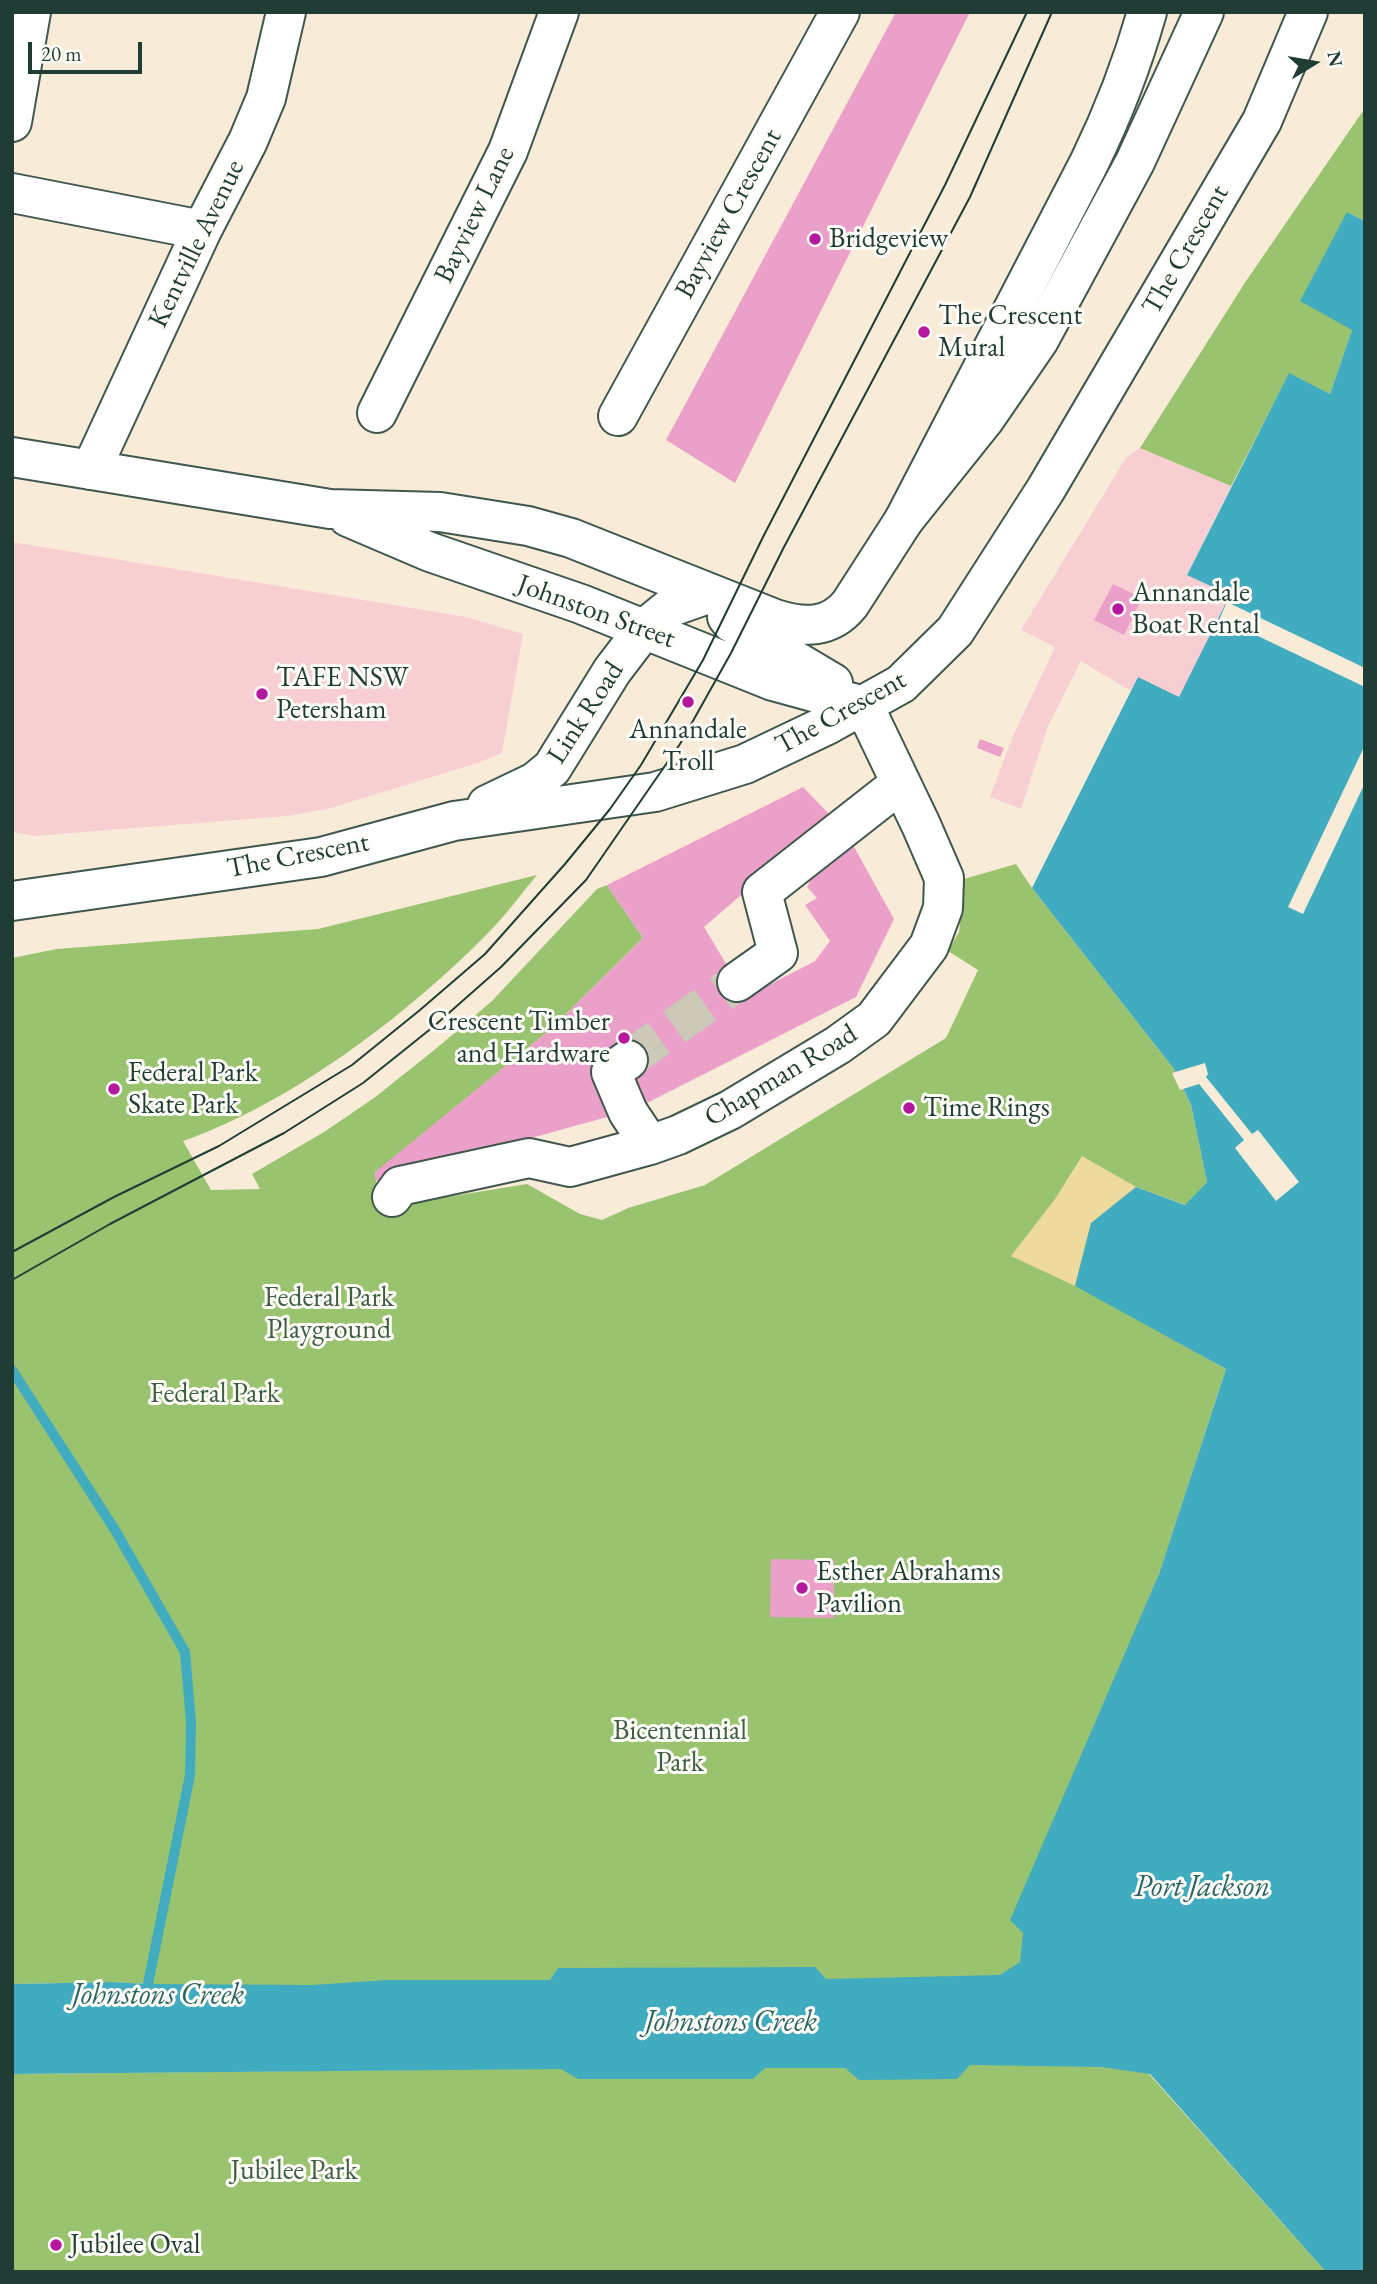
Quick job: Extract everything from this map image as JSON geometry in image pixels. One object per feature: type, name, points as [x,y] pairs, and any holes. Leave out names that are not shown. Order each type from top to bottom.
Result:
[{"type":"main road","points":[[12,122],[32,12]]},
{"type":"main road","name":"Kentville Avenue","points":[[90,470],[202,230],[248,141],[266,98],[286,12]]},
{"type":"main road","name":"Bayview Lane","points":[[377,413],[508,151],[559,12]]},
{"type":"main road","name":"Bayview Crescent","points":[[618,415],[841,12]]},
{"type":"main road","points":[[904,520],[1090,163],[1128,73],[1147,12]]},
{"type":"main road","points":[[904,520],[984,420],[1039,340],[1135,162],[1204,12]]},
{"type":"main road","name":"The Crescent","points":[[18,895],[321,857],[454,821],[680,786],[745,764],[790,744],[901,684],[955,631],[1046,489],[1262,121],[1308,12]]},
{"type":"main road","points":[[12,193],[202,230]]},
{"type":"main road","name":"Johnston Street","points":[[12,457],[330,509],[440,512],[528,526],[571,538],[708,594],[791,624],[811,626],[830,622],[844,612],[904,520]]},
{"type":"main road","name":"Johnston Street","points":[[330,509],[430,552],[581,604],[773,681],[864,706]]},
{"type":"main road","points":[[708,594],[732,623],[833,683],[864,706]]},
{"type":"main road","name":"Link Road","points":[[454,821],[535,782],[552,768],[612,671],[644,629],[671,607],[708,594]]},
{"type":"main road","name":"Chapman Road","points":[[392,1197],[400,1186],[529,1158],[570,1167],[678,1135],[730,1110],[838,1045],[874,1019],[929,947],[943,908],[944,878],[864,706]]},
{"type":"main road","points":[[737,982],[778,953],[762,892],[901,783]]},
{"type":"main road","points":[[628,1060],[611,1072],[628,1111],[650,1145]]},
{"type":"shaded area","points":[[1140,448],[1231,486],[1187,574],[1230,595],[1179,698],[1138,677],[1131,691],[1081,661],[1048,726],[1021,809],[990,797],[1013,736],[1055,647],[1021,630],[1126,458]]},
{"type":"shaded area","name":"TAFE NSW Petersham","points":[[12,542],[466,617],[523,634],[502,753],[478,763],[327,809],[287,816],[34,836],[12,832]]},
{"type":"green space","points":[[1365,108],[1365,221],[1347,212],[1352,330],[1330,394],[1289,374],[1231,486],[1140,448],[1246,281]]},
{"type":"green space","points":[[1016,864],[1174,1069],[1191,1105],[1207,1182],[1186,1205],[1136,1187],[1091,1223],[1076,1285],[1226,1369],[1159,1574],[1023,1933],[1326,2272],[12,2272],[12,2074],[396,2070],[148,1984],[12,1984],[12,958],[57,949],[318,929],[537,875],[489,932],[385,1024],[306,1080],[265,1104],[224,1125],[183,1141],[211,1190],[260,1189],[252,1174],[324,1132],[374,1098],[438,1047],[492,1001],[597,889],[607,885],[643,938],[551,1029],[375,1173],[378,1195],[422,1201],[527,1184],[580,1214],[602,1220],[628,1208],[705,1185],[946,1038],[978,970],[948,951],[959,932],[964,879]]},
{"type":"sand","points":[[1082,1156],[1136,1187],[1091,1223],[1075,1286],[1011,1256],[1055,1199]]},
{"type":"water","name":"Port Jackson","points":[[1347,212],[1365,221],[1365,2272],[1326,2272],[1150,2074],[1101,2067],[970,2065],[957,2079],[859,2080],[845,2068],[765,2068],[753,2079],[578,2079],[561,2069],[12,2074],[12,1984],[112,1982],[312,1985],[387,1980],[550,1980],[558,1968],[815,1967],[826,1979],[1000,1975],[1020,1962],[1023,1933],[1010,1920],[1159,1574],[1226,1369],[1075,1286],[1091,1223],[1136,1187],[1185,1205],[1207,1182],[1191,1105],[1174,1069],[1032,888],[1138,677],[1179,697],[1230,595],[1187,575],[1289,373],[1330,394],[1352,330],[1300,301]]},
{"type":"pier","points":[[1227,602],[1365,668],[1365,687],[1220,618]]},
{"type":"pier","points":[[1365,745],[1365,783],[1303,914],[1288,907]]},
{"type":"pier","points":[[1205,1063],[1208,1074],[1206,1077],[1252,1134],[1258,1130],[1299,1182],[1276,1201],[1235,1148],[1244,1140],[1199,1084],[1180,1090],[1172,1073]]},
{"type":"building","name":"Bridgeview","points":[[896,12],[970,12],[735,483],[666,440]]},
{"type":"building","name":"Annandale Boat Rental","points":[[1113,584],[1142,598],[1124,635],[1094,620]]},
{"type":"building","points":[[980,739],[1004,748],[1000,757],[977,748]]},
{"type":"building","points":[[803,787],[832,817],[704,927],[746,997],[815,961],[830,941],[805,905],[817,898],[807,887],[818,867],[853,845],[894,919],[856,997],[647,1103],[626,1070],[618,1114],[376,1181],[375,1172],[551,1029],[643,938],[607,885]]},
{"type":"building","name":"Esther Abrahams Pavilion","points":[[771,1559],[834,1560],[834,1618],[770,1617]]},
{"type":"waterway","name":"Johnstons Creek","points":[[12,1370],[115,1530],[185,1652],[191,1722],[190,1775],[148,1984],[148,1996]]},
{"type":"tunnel","points":[[628,1060],[737,982]]},
{"type":"tram line","points":[[12,1252],[114,1197],[219,1146],[352,1065],[485,954],[565,864],[610,809],[641,765],[703,660],[763,537],[945,185],[1027,12]]},
{"type":"tram line","points":[[12,1280],[110,1224],[284,1133],[363,1083],[433,1027],[501,967],[586,880],[680,744],[731,653],[784,547],[970,197],[1052,12]]},
{"type":"place","name":"Bridgeview","points":[[815,239]]},
{"type":"place","name":"The Crescent Mural","points":[[924,332]]},
{"type":"place","name":"Annandale Boat Rental","points":[[1118,609]]},
{"type":"place","name":"TAFE NSW Petersham","points":[[262,694]]},
{"type":"place","name":"Annandale Troll","points":[[688,702]]},
{"type":"place","name":"Crescent Timber and Hardware","points":[[624,1038]]},
{"type":"place","name":"Federal Park Skate Park","points":[[114,1089]]},
{"type":"place","name":"Time Rings","points":[[909,1108]]},
{"type":"place","name":"Esther Abrahams Pavilion","points":[[802,1588]]},
{"type":"place","name":"Jubilee Oval","points":[[56,2245]]},
{"type":"park label","name":"Federal Park Playground","points":[[329,1314]]},
{"type":"park label","name":"Federal Park","points":[[215,1394]]},
{"type":"park label","name":"Bicentennial Park","points":[[680,1747]]},
{"type":"park label","name":"Jubilee Park","points":[[294,2171]]}]
